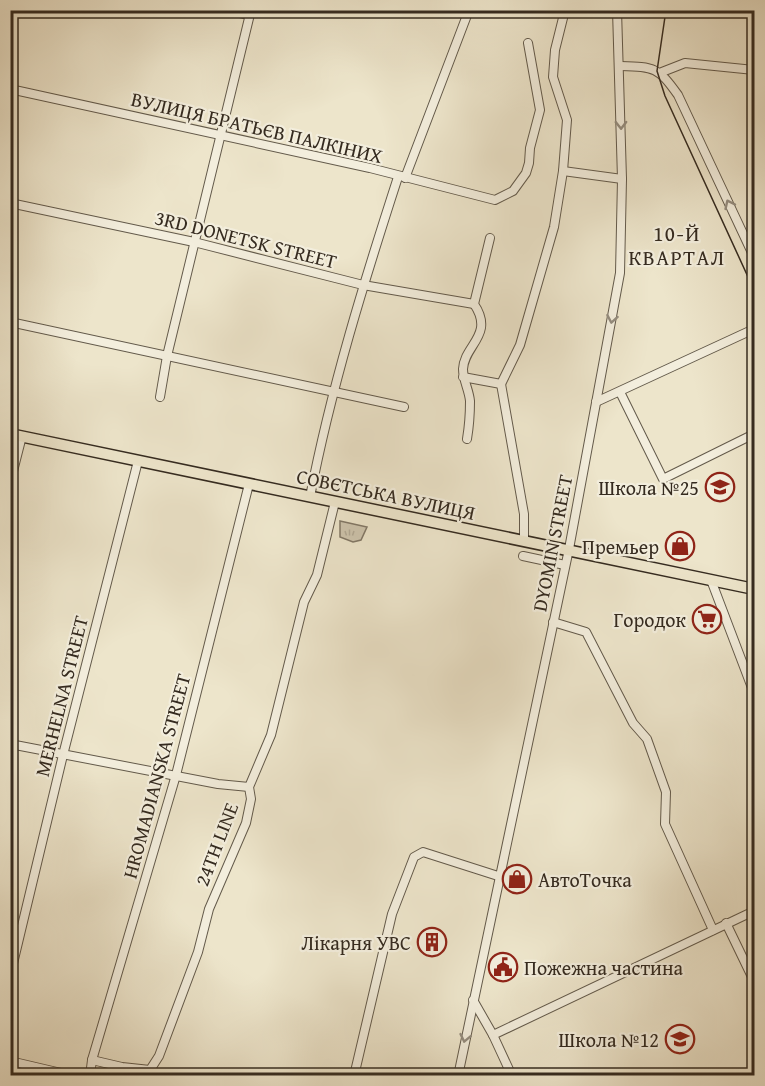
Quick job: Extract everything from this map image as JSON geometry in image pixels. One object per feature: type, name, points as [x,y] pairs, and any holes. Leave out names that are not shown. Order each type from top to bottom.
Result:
[{"type":"main road","name":"СОВЄТСЬКА ВУЛИЦЯ","points":[[16,435],[754,589]]},
{"type":"street","points":[[160,397],[167,356],[250,13],[227,10]]},
{"type":"street","points":[[310,496],[333,393],[363,285],[402,177],[469,10]]},
{"type":"street","points":[[524,540],[524,514],[501,384],[520,345],[551,238],[563,171],[567,120],[553,77],[555,50],[565,10]]},
{"type":"street","name":"DYOMIN STREET","points":[[458,1076],[498,876],[565,565],[620,273],[622,179],[617,10]]},
{"type":"street","name":"ВУЛИЦЯ БРАТЬЄВ ПАЛКІНИХ","points":[[10,89],[370,168],[495,200],[513,191],[529,164],[530,148],[540,110],[528,43]]},
{"type":"street","points":[[620,66],[640,66],[662,72],[685,63],[754,70]]},
{"type":"street","points":[[662,72],[678,95],[754,257]]},
{"type":"street","points":[[563,171],[622,179]]},
{"type":"street","name":"3RD DONETSK STREET","points":[[10,203],[194,242],[363,285],[474,304]]},
{"type":"street","points":[[467,439],[470,400],[463,377],[463,366],[479,337],[481,326],[474,304],[490,238]]},
{"type":"street","points":[[10,322],[404,407]]},
{"type":"street","points":[[596,402],[754,329]]},
{"type":"street","points":[[463,377],[501,384]]},
{"type":"street","points":[[620,392],[663,479],[754,434]]},
{"type":"street","points":[[10,483],[16,435]]},
{"type":"street","name":"MERHELNA STREET","points":[[10,976],[63,755],[138,461]]},
{"type":"street","name":"HROMADIANSKA STREET","points":[[90,1076],[92,1060],[176,775],[249,484]]},
{"type":"street","name":"24TH LINE","points":[[92,1060],[150,1070],[159,1056],[198,952],[209,909],[246,823],[251,799],[249,787],[271,735],[304,602],[317,575],[335,502]]},
{"type":"street","points":[[523,556],[565,565]]},
{"type":"street","points":[[711,580],[754,693]]},
{"type":"street","points":[[553,622],[586,632],[633,723],[647,739],[666,792],[665,824],[713,930]]},
{"type":"street","points":[[10,744],[218,784],[249,787]]},
{"type":"street","points":[[354,1076],[392,914],[414,857],[423,852],[498,876]]},
{"type":"street","points":[[493,1035],[754,911]]},
{"type":"street","points":[[726,923],[754,981]]},
{"type":"street","points":[[473,1000],[493,1035],[512,1076]]},
{"type":"street","points":[[10,1061],[74,1076]]},
{"type":"street","points":[[10,1074],[20,1076]]},
{"type":"green space","points":[[340,521],[367,527],[361,540],[353,542],[340,537]]},
{"type":"tram line","points":[[666,10],[657,71],[665,96],[754,290]]},
{"type":"place","name":"Школа №25","points":[[720,487]]},
{"type":"place","name":"Премьер","points":[[680,546]]},
{"type":"place","name":"Городок","points":[[707,619]]},
{"type":"place","name":"АвтоТочка","points":[[517,879]]},
{"type":"place","name":"Лікарня УВС","points":[[432,942]]},
{"type":"place","name":"Пожежна частина","points":[[503,967]]},
{"type":"place","name":"Школа №12","points":[[680,1039]]},
{"type":"district","name":"10-Й КВАРТАЛ","points":[[677,245]]}]
